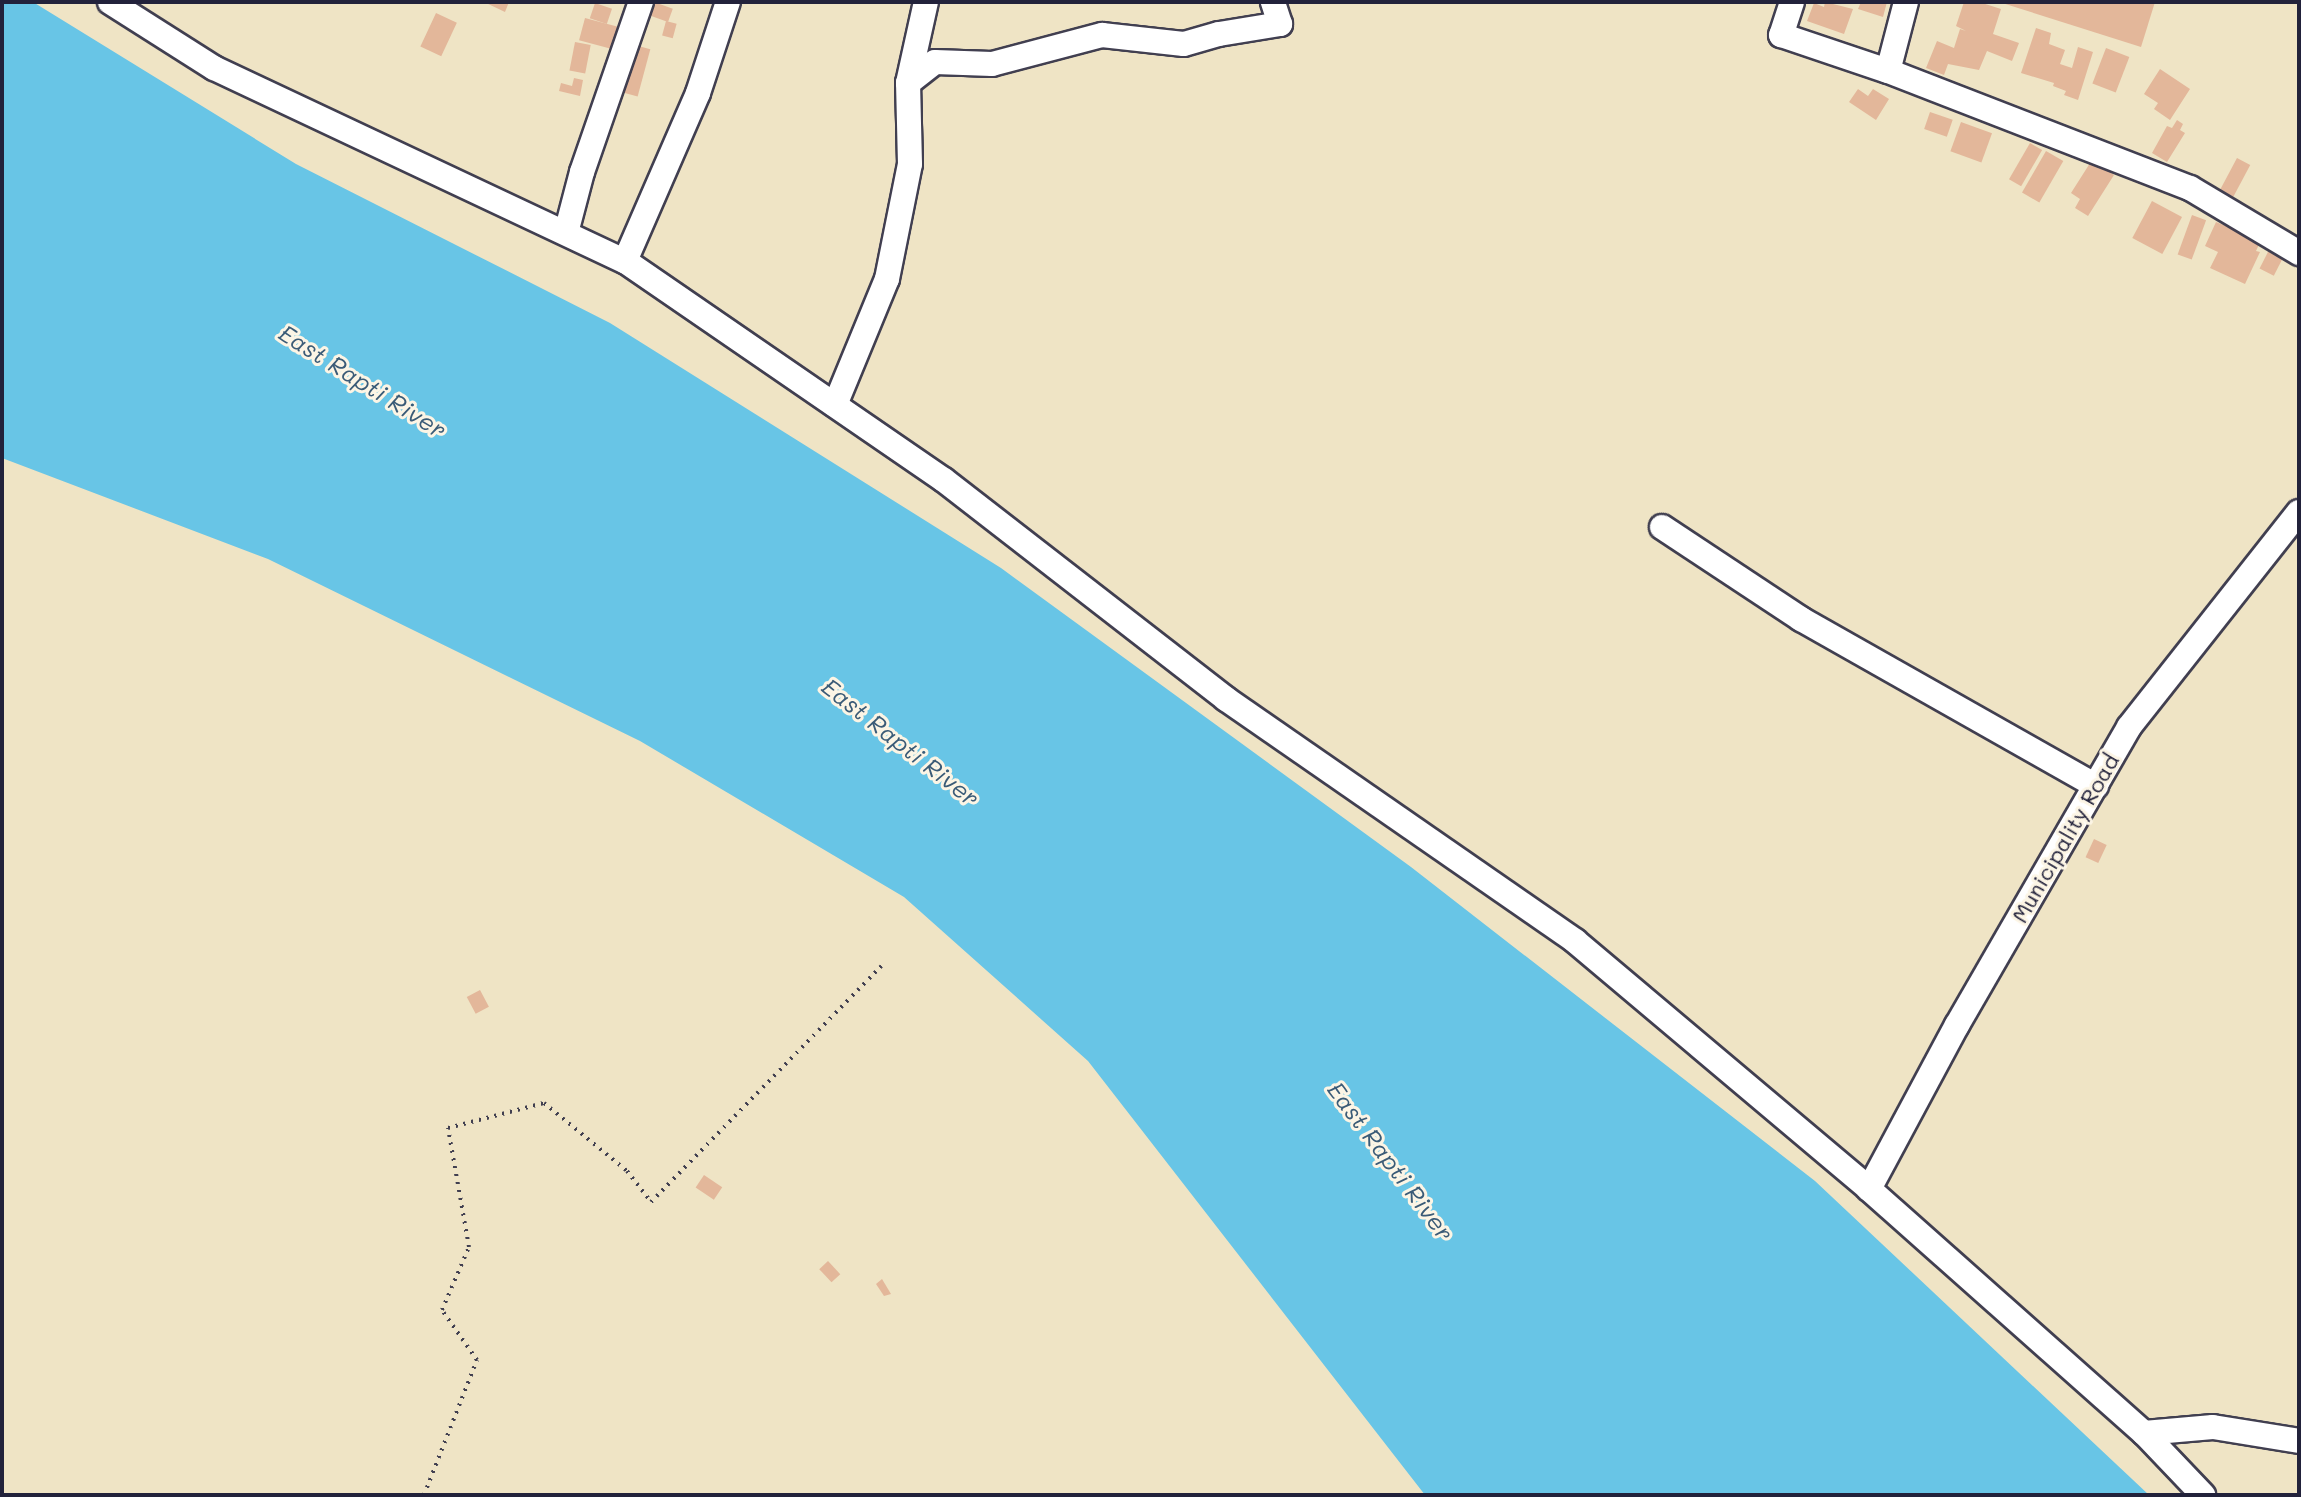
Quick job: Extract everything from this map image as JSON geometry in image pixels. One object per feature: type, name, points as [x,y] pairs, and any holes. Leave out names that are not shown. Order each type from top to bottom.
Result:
[{"type":"street","points":[[110,2],[214,68],[625,261],[944,480],[1226,699],[1575,941],[1869,1189],[2144,1433],[2203,1495]]},
{"type":"street","points":[[566,233],[582,172],[641,2]]},
{"type":"street","points":[[625,261],[698,93],[728,2]]},
{"type":"street","points":[[835,405],[887,279],[910,164],[908,83],[926,2]]},
{"type":"street","points":[[908,83],[935,62],[992,64],[1102,35],[1184,44],[1219,34],[1280,24],[1273,2]]},
{"type":"street","points":[[1792,2],[1781,35],[1888,71],[2190,188],[2299,253]]},
{"type":"street","points":[[1888,71],[1906,2]]},
{"type":"street","name":"Municipality Road","points":[[1869,1189],[1957,1025],[2129,727],[2299,512]]},
{"type":"street","points":[[1662,527],[1801,619],[2096,786]]},
{"type":"street","points":[[2144,1433],[2213,1427],[2299,1441]]},
{"type":"path","points":[[424,1495],[477,1360],[442,1310],[469,1247],[448,1128],[544,1103],[627,1171],[651,1202],[881,966]]},
{"type":"water","name":"East Rapti River","points":[[2,2],[33,2],[296,164],[610,323],[1001,568],[1411,867],[1815,1181],[2149,1495],[1425,1495],[1088,1061],[904,897],[640,741],[268,559],[2,458]]},
{"type":"building","points":[[484,2],[509,2],[505,12]]},
{"type":"building","points":[[654,2],[673,9],[668,22],[649,15]]},
{"type":"building","points":[[1825,2],[1853,9],[1844,34],[1807,21],[1814,3],[1824,7]]},
{"type":"building","points":[[1861,2],[1887,2],[1883,17],[1858,9]]},
{"type":"building","points":[[1964,2],[1979,2],[2001,9],[1993,34],[2019,43],[2012,61],[1987,51],[1979,70],[1948,64],[1944,75],[1926,68],[1937,41],[1954,48],[1960,29],[1966,31],[1956,26]]},
{"type":"building","points":[[1999,2],[2155,2],[2141,47]]},
{"type":"building","points":[[595,3],[612,9],[607,24],[590,18]]},
{"type":"building","points":[[436,13],[457,23],[441,56],[420,47]]},
{"type":"building","points":[[585,18],[619,27],[613,49],[579,40]]},
{"type":"building","points":[[666,21],[677,24],[673,38],[662,35]]},
{"type":"building","points":[[2036,28],[2051,33],[2049,44],[2065,50],[2060,64],[2072,68],[2078,47],[2093,52],[2078,100],[2064,95],[2066,91],[2053,86],[2054,83],[2021,73]]},
{"type":"building","points":[[575,42],[591,45],[585,74],[569,70]]},
{"type":"building","points":[[631,44],[650,49],[638,97],[618,91]]},
{"type":"building","points":[[2106,48],[2129,57],[2116,92],[2092,83]]},
{"type":"building","points":[[2160,69],[2190,89],[2170,120],[2154,109],[2158,103],[2144,94]]},
{"type":"building","points":[[574,78],[583,80],[580,96],[559,91],[561,83],[572,86]]},
{"type":"building","points":[[1858,89],[1868,96],[1873,89],[1889,99],[1876,120],[1849,102]]},
{"type":"building","points":[[1930,112],[1953,120],[1947,137],[1924,129]]},
{"type":"building","points":[[2177,120],[2183,124],[2180,130],[2185,133],[2167,162],[2152,153],[2167,126],[2172,128]]},
{"type":"building","points":[[1961,122],[1992,133],[1981,162],[1950,151]]},
{"type":"building","points":[[2030,143],[2042,150],[2021,186],[2009,179]]},
{"type":"building","points":[[2046,151],[2063,161],[2039,203],[2022,193]]},
{"type":"building","points":[[2237,158],[2250,165],[2233,197],[2220,190]]},
{"type":"building","points":[[2092,160],[2114,175],[2088,216],[2075,208],[2080,199],[2071,193]]},
{"type":"building","points":[[2152,201],[2182,217],[2162,254],[2132,238]]},
{"type":"building","points":[[2192,215],[2206,220],[2192,260],[2178,254]]},
{"type":"building","points":[[2216,222],[2261,240],[2256,251],[2260,252],[2245,284],[2210,268],[2218,252],[2205,246]]},
{"type":"building","points":[[2270,248],[2284,255],[2274,276],[2260,268]]},
{"type":"building","points":[[2094,839],[2107,845],[2098,863],[2086,857]]},
{"type":"building","points":[[480,990],[489,1007],[476,1014],[467,997]]},
{"type":"building","points":[[704,1175],[722,1187],[714,1200],[696,1187]]},
{"type":"building","points":[[828,1261],[840,1274],[831,1282],[819,1269]]},
{"type":"building","points":[[882,1279],[891,1294],[884,1296],[876,1284]]}]
